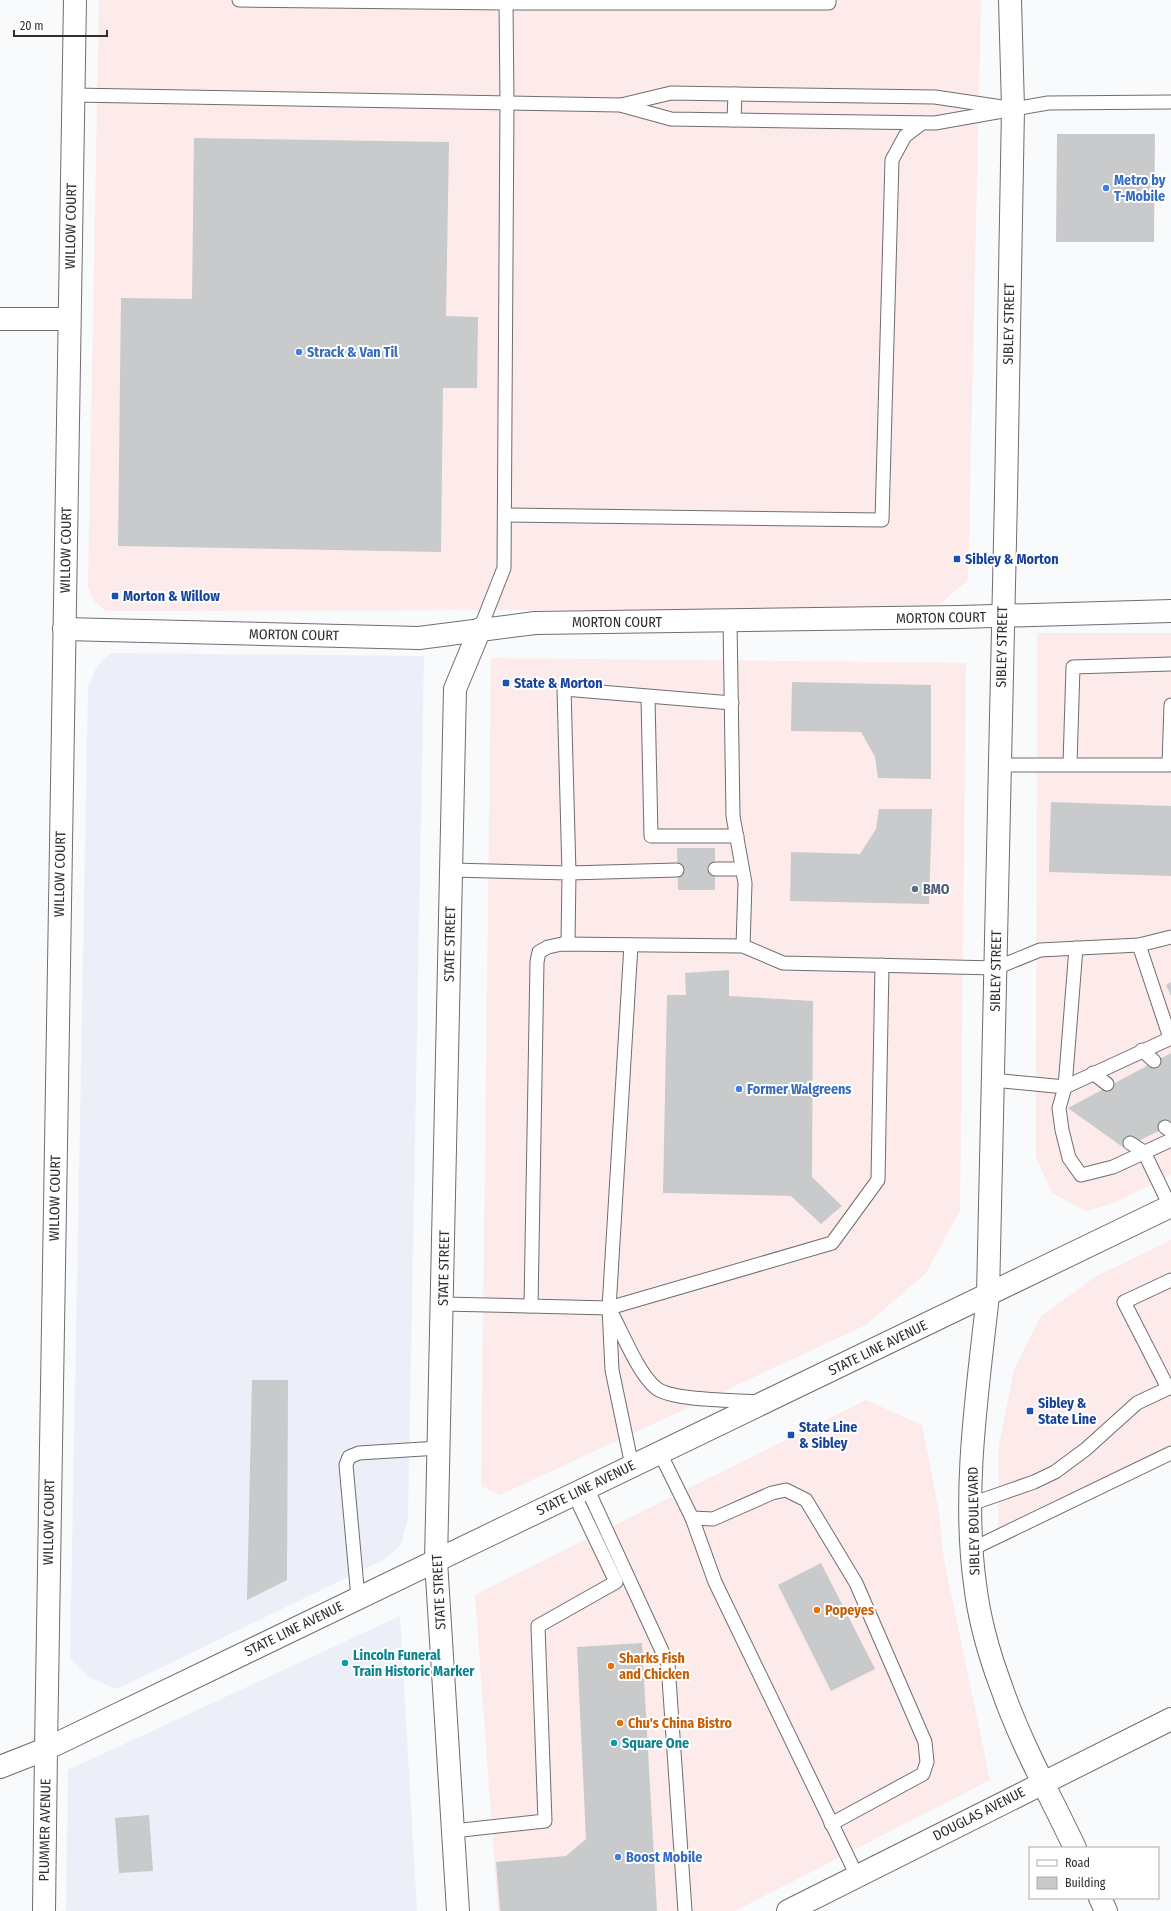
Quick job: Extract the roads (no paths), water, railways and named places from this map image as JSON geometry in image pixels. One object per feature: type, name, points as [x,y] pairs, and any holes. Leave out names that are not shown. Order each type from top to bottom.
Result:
[{"type":"street","name":"WILLOW COURT","points":[[46,1749],[75,0]]},
{"type":"street","name":"SIBLEY STREET","points":[[988,1295],[1013,108],[1010,0]]},
{"type":"street","points":[[0,319],[69,319]]},
{"type":"street","name":"MORTON COURT","points":[[64,629],[419,638],[535,623],[1002,616],[1171,611]]},
{"type":"street","name":"STATE STREET","points":[[458,1911],[436,1561],[443,1304],[455,689],[480,629]]},
{"type":"street","name":"STATE LINE AVENUE","points":[[0,1767],[46,1749],[1171,1206]]},
{"type":"street","name":"SIBLEY BOULEVARD","points":[[988,1295],[974,1422],[971,1504],[972,1549],[975,1584],[988,1644],[1001,1687],[1018,1730],[1075,1847]]},
{"type":"street","name":"DOUGLAS AVENUE","points":[[788,1911],[1171,1719]]},
{"type":"street","name":"PLUMMER AVENUE","points":[[44,1911],[46,1749]]},
{"type":"street","points":[[1100,1899],[1106,1911]]},
{"type":"lane","points":[[239,0],[506,3],[829,3],[829,0]]},
{"type":"lane","points":[[480,629],[504,568],[507,103],[506,3]]},
{"type":"lane","points":[[73,95],[620,105],[671,93],[935,97],[1013,108]]},
{"type":"lane","points":[[734,120],[735,94]]},
{"type":"lane","points":[[620,105],[671,119],[935,123],[1048,102],[1171,102]]},
{"type":"lane","points":[[504,515],[882,520],[892,160],[905,136],[922,123]]},
{"type":"lane","points":[[730,621],[733,816],[744,883],[743,946]]},
{"type":"lane","points":[[1070,764],[1073,667],[1171,664]]},
{"type":"lane","points":[[568,944],[569,873],[564,689],[732,703]]},
{"type":"lane","points":[[648,697],[651,836],[736,836]]},
{"type":"lane","points":[[1000,765],[1170,765],[1171,705]]},
{"type":"lane","points":[[715,869],[742,870]]},
{"type":"lane","points":[[452,870],[569,873],[677,870]]},
{"type":"lane","points":[[531,1306],[537,962],[539,952],[548,947],[568,944],[743,946],[783,963],[996,968],[1040,950],[1139,946],[1171,937]]},
{"type":"lane","points":[[631,945],[609,1308],[612,1370],[632,1466]]},
{"type":"lane","points":[[993,1080],[1066,1094],[1093,1074],[1170,1038],[1139,946]]},
{"type":"lane","points":[[1076,948],[1066,1094],[1059,1108],[1068,1158],[1081,1175],[1113,1167],[1171,1140]]},
{"type":"lane","points":[[443,1304],[609,1308],[832,1243],[878,1180],[882,965]]},
{"type":"lane","points":[[1142,1050],[1154,1061]]},
{"type":"lane","points":[[1093,1074],[1107,1084]]},
{"type":"lane","points":[[1130,1143],[1144,1152],[1171,1206]]},
{"type":"lane","points":[[971,1504],[1034,1482],[1055,1472],[1086,1449],[1137,1403],[1170,1387],[1124,1302],[1171,1280]]},
{"type":"lane","points":[[609,1308],[645,1376],[657,1389],[673,1396],[765,1402]]},
{"type":"lane","points":[[358,1598],[346,1465],[349,1457],[359,1453],[439,1448]]},
{"type":"lane","points":[[660,1453],[692,1518],[715,1582],[857,1876]]},
{"type":"lane","points":[[972,1549],[1171,1453]]},
{"type":"lane","points":[[692,1518],[712,1519],[772,1493],[786,1490],[806,1500],[856,1583],[922,1735],[927,1762],[923,1774],[831,1824]]},
{"type":"lane","points":[[453,1832],[545,1821],[538,1626],[616,1582],[580,1491]]},
{"type":"lane","points":[[580,1491],[668,1664],[685,1911]]},
{"type":"place","name":"Metro by T-Mobile","points":[[1106,188]]},
{"type":"place","name":"Strack & Van Til","points":[[299,352]]},
{"type":"place","name":"Sibley & Morton","points":[[957,559]]},
{"type":"place","name":"Morton & Willow","points":[[115,596]]},
{"type":"place","name":"State & Morton","points":[[506,683]]},
{"type":"place","name":"BMO","points":[[915,889]]},
{"type":"place","name":"Former Walgreens","points":[[739,1089]]},
{"type":"place","name":"Sibley & State Line","points":[[1030,1411]]},
{"type":"place","name":"State Line & Sibley","points":[[791,1435]]},
{"type":"place","name":"Popeyes","points":[[817,1610]]},
{"type":"place","name":"Lincoln Funeral Train Historic Marker","points":[[345,1663]]},
{"type":"place","name":"Sharks Fish and Chicken","points":[[611,1666]]},
{"type":"place","name":"Chu's China Bistro","points":[[620,1723]]},
{"type":"place","name":"Square One","points":[[614,1743]]},
{"type":"place","name":"Boost Mobile","points":[[618,1857]]}]
